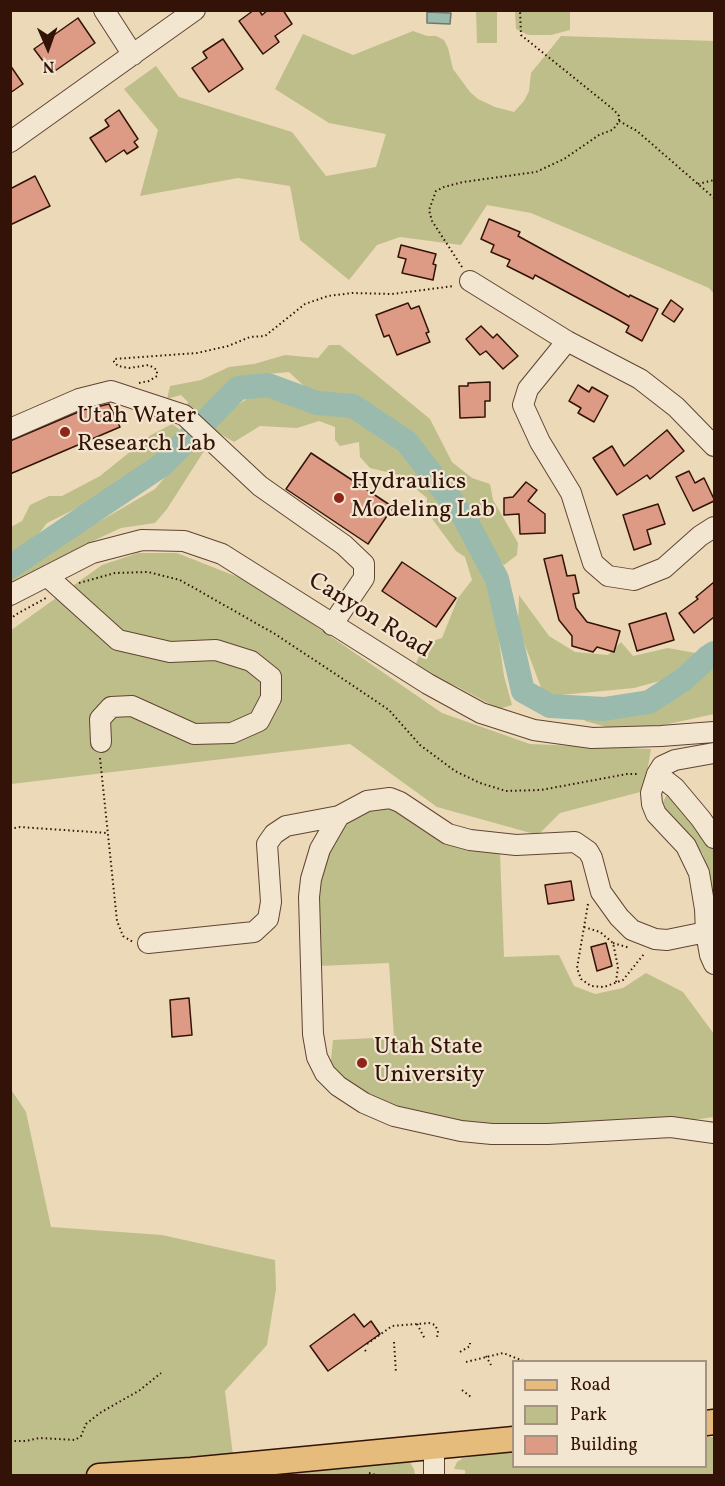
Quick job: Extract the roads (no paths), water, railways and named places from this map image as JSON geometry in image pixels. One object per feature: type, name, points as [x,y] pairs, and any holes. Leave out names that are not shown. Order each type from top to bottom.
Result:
[{"type":"main road","points":[[99,1476],[191,1470],[512,1439]]},
{"type":"street","points":[[104,10],[133,55]]},
{"type":"street","points":[[10,142],[195,10]]},
{"type":"street","points":[[470,281],[567,341],[640,378],[676,407],[714,446]]},
{"type":"street","points":[[567,341],[528,389],[523,405],[540,442],[571,493],[593,562],[608,576],[634,580],[664,568],[700,536],[714,527]]},
{"type":"street","points":[[10,429],[79,399],[111,391],[132,396],[184,415],[260,486],[344,546],[364,564],[364,578],[332,625]]},
{"type":"street","name":"Canyon Road","points":[[10,595],[92,553],[142,540],[184,541],[222,555],[428,684],[480,713],[534,730],[592,738],[714,732]]},
{"type":"street","points":[[47,576],[118,640],[170,652],[216,650],[251,661],[271,677],[271,698],[259,721],[232,733],[195,734],[132,706],[111,707],[100,719],[101,742]]},
{"type":"street","points":[[714,753],[675,760],[662,766],[651,793],[656,814],[693,856],[703,891],[706,932],[714,964]]},
{"type":"street","points":[[657,774],[675,788],[714,838]]},
{"type":"street","points":[[148,943],[254,932],[268,919],[271,902],[267,844],[274,834],[286,826],[339,816],[367,801],[390,798],[400,802],[448,834],[470,840],[516,845],[575,842],[588,851],[601,892],[632,930],[655,939],[681,938],[706,932]]},
{"type":"street","points":[[339,816],[320,849],[310,879],[309,897],[313,1034],[317,1057],[326,1073],[338,1086],[364,1103],[394,1116],[461,1131],[492,1134],[548,1134],[671,1127],[714,1133]]},
{"type":"street","points":[[434,1446],[434,1476]]},
{"type":"waterway","points":[[10,567],[162,465],[238,388],[268,385],[317,403],[353,406],[407,442],[464,517],[497,579],[523,691],[550,706],[604,709],[649,702],[683,680],[714,653]]},
{"type":"place","name":"Utah Water Research Lab","points":[[65,432]]},
{"type":"place","name":"Hydraulics Modeling Lab","points":[[339,498]]},
{"type":"place","name":"Utah State University","points":[[362,1063]]}]
